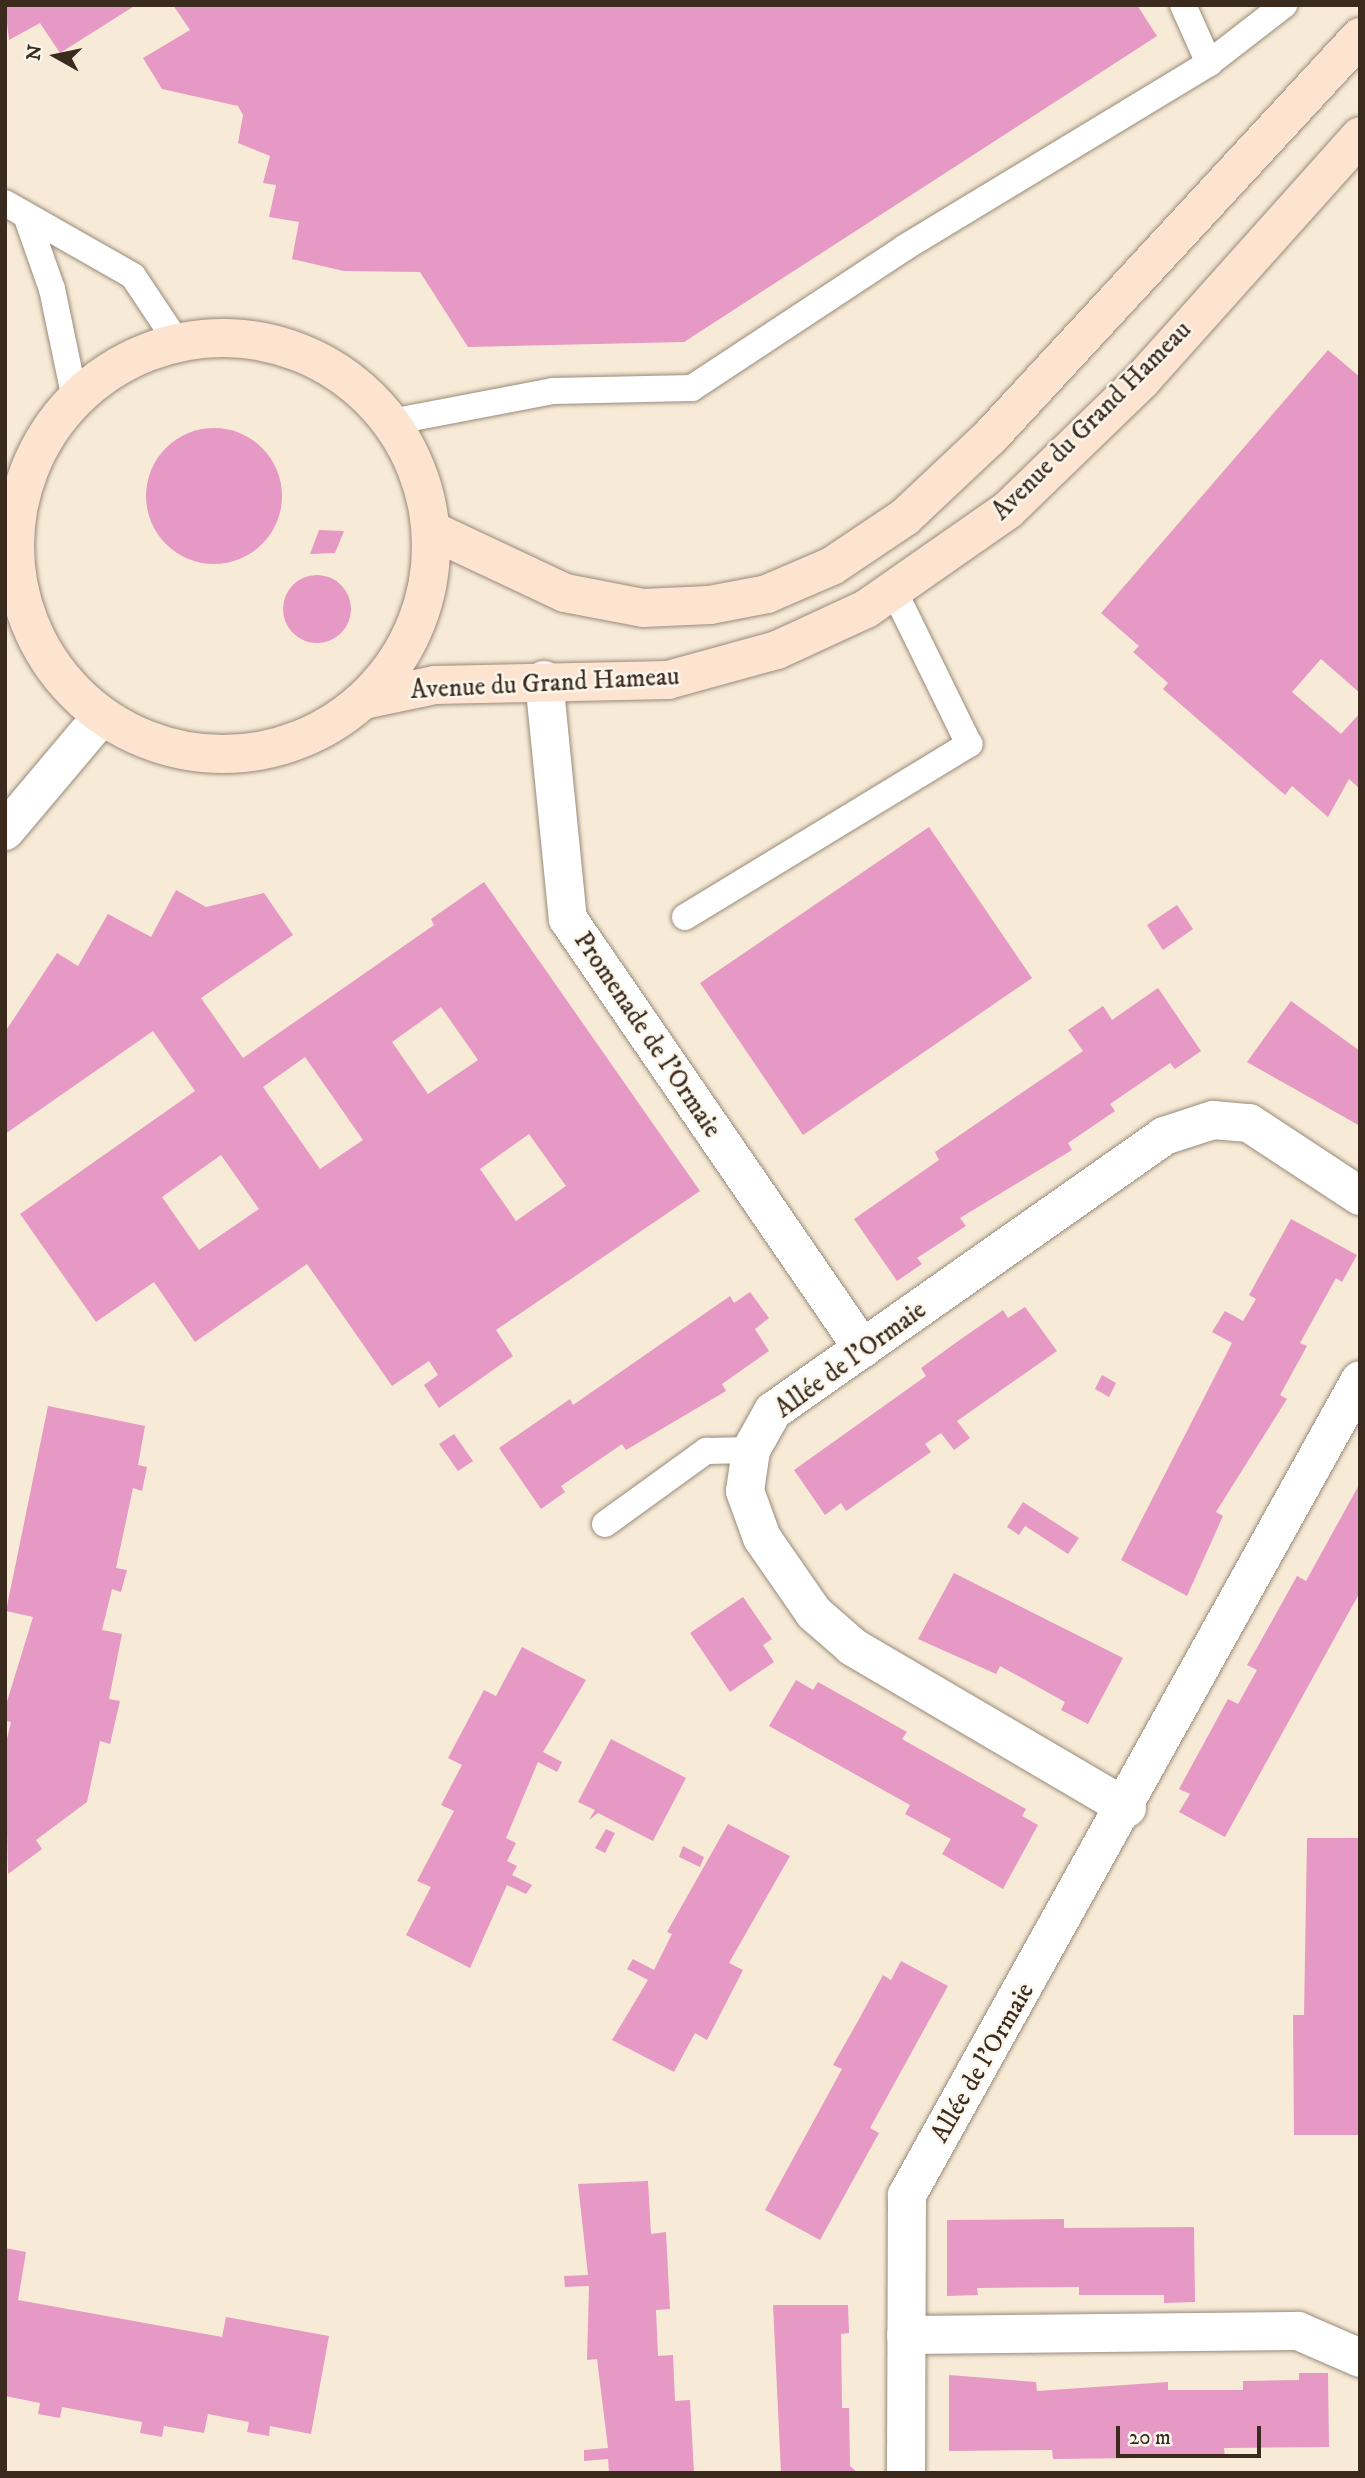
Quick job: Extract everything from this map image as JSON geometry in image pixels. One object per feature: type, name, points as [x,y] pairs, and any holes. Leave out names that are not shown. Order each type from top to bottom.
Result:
[{"type":"main road","points":[[431,530],[565,593],[643,608],[710,606],[767,594],[832,566],[905,517],[990,437],[1360,37]]},
{"type":"main road","name":"Avenue du Grand Hameau","points":[[365,700],[435,685],[544,680],[622,684],[710,672],[777,650],[894,591],[1008,510],[1142,380],[1360,136]]},
{"type":"main road","name":"Avenue du Grand Hameau","points":[[225,337],[273,343],[318,360],[358,387],[391,422],[411,455],[431,530],[429,577],[417,623],[395,664],[365,700],[295,743],[215,755],[175,750],[102,717],[63,681],[20,633],[20,595],[12,512],[30,467],[75,399],[128,361],[177,342],[225,337]]},
{"type":"street","name":"Promenade de l'Ormaie","points":[[544,680],[568,919],[863,1349]]},
{"type":"street","points":[[5,831],[102,717]]},
{"type":"street","name":"Allée de l'Ormaie","points":[[1127,1808],[852,1647],[814,1613],[762,1538],[746,1490],[751,1450],[774,1411],[1164,1136],[1213,1120],[1249,1123],[1360,1196]]},
{"type":"street","name":"Allée de l'Ormaie","points":[[906,2473],[907,2195],[1127,1808],[1360,1380]]},
{"type":"street","points":[[906,2335],[1298,2331],[1360,2358]]},
{"type":"lane","points":[[1183,5],[1209,63]]},
{"type":"lane","points":[[391,422],[552,391],[692,388],[904,248],[1209,63],[1284,5]]},
{"type":"lane","points":[[5,203],[28,221],[133,276],[177,342]]},
{"type":"lane","points":[[28,221],[52,289],[75,399]]},
{"type":"lane","points":[[685,917],[969,744],[894,591]]},
{"type":"lane","points":[[605,1524],[706,1451],[751,1450]]},
{"type":"building","points":[[5,5],[136,5],[60,53],[40,23],[9,40]]},
{"type":"building","points":[[173,5],[1137,5],[1157,36],[684,342],[468,347],[420,272],[344,271],[292,259],[299,222],[269,217],[276,185],[263,183],[270,156],[238,143],[243,115],[238,106],[162,89],[143,58],[190,30]]},
{"type":"building","points":[[1328,350],[1360,377],[1360,693],[1321,659],[1292,692],[1341,734],[1360,713],[1360,789],[1349,779],[1328,817],[1292,786],[1285,795],[1163,689],[1168,683],[1133,652],[1139,646],[1101,613]]},
{"type":"building","points":[[214,428],[240,434],[262,448],[276,470],[282,496],[276,522],[262,544],[240,558],[214,564],[188,558],[166,544],[152,522],[146,496],[152,470],[166,448],[188,434]]},
{"type":"building","points":[[319,530],[344,531],[335,553],[310,554]]},
{"type":"building","points":[[317,575],[330,578],[341,585],[348,596],[351,609],[348,622],[341,633],[330,640],[317,643],[304,640],[293,633],[286,622],[283,609],[286,596],[293,585],[304,578]]},
{"type":"building","points":[[929,827],[1032,978],[803,1135],[700,983]]},
{"type":"building","points":[[484,882],[700,1191],[496,1330],[513,1356],[439,1408],[424,1385],[438,1375],[429,1361],[392,1386],[307,1264],[195,1342],[154,1282],[96,1322],[20,1214],[195,1091],[153,1031],[5,1134],[5,1032],[57,953],[78,966],[108,914],[151,937],[176,890],[206,907],[264,893],[293,935],[201,998],[243,1058],[434,925],[431,919]],"holes":[[[441,1007],[478,1060],[428,1094],[392,1042]],[[305,1057],[363,1140],[320,1169],[263,1087]],[[529,1134],[566,1186],[516,1221],[480,1169]],[[221,1155],[259,1209],[199,1250],[162,1197]]]},
{"type":"building","points":[[1177,905],[1193,929],[1163,950],[1147,925]]},
{"type":"building","points":[[1158,988],[1201,1051],[1175,1069],[1170,1063],[1110,1104],[1115,1111],[1068,1143],[1072,1150],[960,1218],[966,1226],[917,1258],[922,1264],[897,1281],[854,1219],[939,1160],[935,1152],[1083,1051],[1068,1030],[1103,1006],[1112,1020]]},
{"type":"building","points":[[1291,1001],[1360,1051],[1360,1126],[1247,1062]]},
{"type":"building","points":[[1291,1219],[1357,1255],[1342,1282],[1336,1278],[1300,1343],[1307,1346],[1280,1395],[1287,1399],[1216,1512],[1223,1516],[1187,1596],[1121,1560],[1232,1343],[1212,1332],[1225,1311],[1243,1321],[1256,1299],[1249,1295]]},
{"type":"building","points":[[750,1292],[769,1318],[755,1329],[769,1351],[722,1384],[726,1391],[626,1450],[622,1444],[561,1486],[565,1492],[541,1509],[499,1448],[570,1399],[573,1405],[730,1296],[734,1303]]},
{"type":"building","points":[[1025,1307],[1057,1351],[957,1421],[970,1438],[954,1450],[941,1433],[925,1444],[931,1452],[846,1511],[841,1503],[825,1515],[794,1470],[926,1376],[921,1368],[961,1339],[1003,1310],[1008,1318]]},
{"type":"building","points":[[1102,1375],[1116,1383],[1109,1397],[1095,1389]]},
{"type":"building","points":[[48,1406],[145,1426],[138,1465],[147,1467],[142,1491],[133,1488],[116,1568],[127,1570],[121,1592],[112,1589],[102,1630],[122,1634],[109,1699],[120,1701],[110,1744],[100,1741],[87,1802],[36,1840],[42,1849],[8,1874],[5,1747],[11,1722],[5,1721],[5,1708],[33,1617],[6,1611]]},
{"type":"building","points":[[454,1434],[473,1461],[458,1471],[439,1444]]},
{"type":"building","points":[[1360,1483],[1360,1592],[1225,1837],[1179,1812],[1190,1794],[1179,1789],[1228,1699],[1238,1704],[1257,1670],[1247,1665],[1297,1576],[1306,1581]]},
{"type":"building","points":[[1023,1502],[1079,1538],[1068,1554],[1025,1526],[1019,1535],[1007,1527]]},
{"type":"building","points":[[954,1573],[1123,1658],[1088,1724],[1061,1710],[1065,1702],[1000,1666],[996,1674],[918,1639]]},
{"type":"building","points":[[743,1597],[772,1639],[763,1645],[774,1662],[730,1692],[690,1633]]},
{"type":"building","points":[[522,1647],[586,1680],[543,1752],[562,1762],[557,1772],[538,1762],[506,1838],[516,1843],[507,1861],[517,1866],[512,1875],[532,1885],[526,1894],[507,1885],[470,1968],[406,1935],[431,1887],[417,1881],[454,1811],[441,1805],[462,1765],[448,1758],[484,1690],[496,1696]]},
{"type":"building","points":[[796,1680],[813,1690],[818,1682],[907,1732],[902,1739],[1026,1809],[1022,1816],[1038,1825],[1003,1889],[942,1854],[951,1839],[905,1814],[910,1805],[769,1726]]},
{"type":"building","points":[[611,1739],[686,1778],[653,1841],[598,1813],[589,1820],[595,1810],[578,1802]]},
{"type":"building","points":[[728,1824],[790,1856],[729,1963],[743,1970],[707,2040],[695,2033],[674,2072],[612,2040],[648,1980],[627,1969],[633,1959],[654,1970],[672,1934],[667,1932]]},
{"type":"building","points":[[606,1829],[615,1833],[605,1853],[595,1848]]},
{"type":"building","points":[[1307,1838],[1360,1838],[1360,2135],[1294,2135],[1293,2015],[1304,2015]]},
{"type":"building","points":[[683,1846],[704,1857],[700,1867],[679,1857]]},
{"type":"building","points":[[901,1961],[948,1986],[870,2128],[879,2133],[820,2240],[765,2210],[842,2069],[833,2065],[883,1975],[891,1980]]},
{"type":"building","points":[[648,2181],[651,2234],[666,2232],[670,2309],[656,2310],[658,2356],[673,2355],[675,2401],[690,2400],[694,2473],[609,2473],[608,2459],[584,2461],[584,2450],[608,2448],[597,2359],[587,2360],[589,2286],[565,2287],[564,2276],[588,2275],[578,2184]]},
{"type":"building","points":[[1064,2219],[1064,2228],[1194,2227],[1195,2302],[1164,2303],[1164,2295],[1079,2295],[1079,2287],[977,2288],[978,2295],[947,2296],[947,2220]]},
{"type":"building","points":[[5,2248],[26,2252],[18,2300],[222,2337],[226,2317],[329,2336],[311,2434],[270,2426],[269,2436],[247,2432],[249,2422],[208,2414],[204,2433],[164,2426],[162,2437],[140,2433],[142,2422],[62,2407],[60,2418],[38,2414],[40,2403],[5,2396]]},
{"type":"building","points":[[773,2305],[848,2305],[849,2333],[841,2334],[842,2408],[849,2408],[850,2466],[858,2473],[781,2473]]},
{"type":"building","points":[[1299,2373],[1328,2373],[1329,2447],[1224,2448],[1225,2457],[1053,2459],[1052,2450],[949,2451],[949,2375],[1036,2382],[1037,2391],[1168,2382],[1168,2390],[1243,2390],[1243,2381],[1299,2380]]}]
